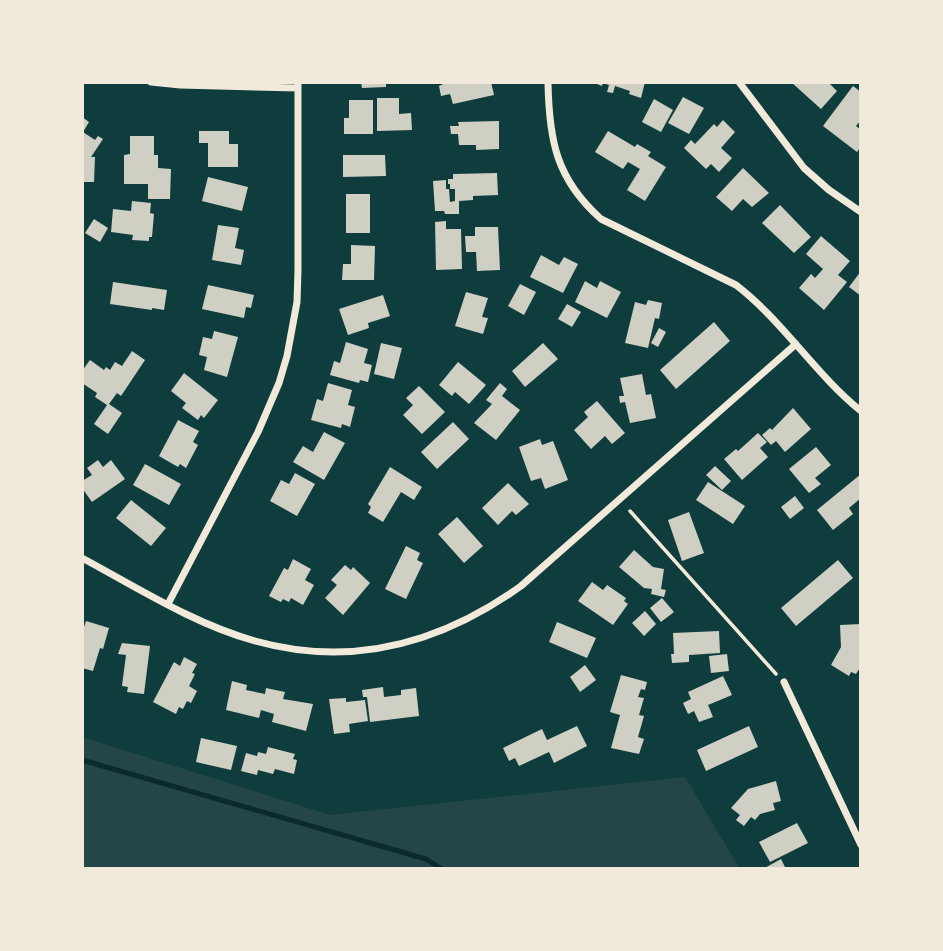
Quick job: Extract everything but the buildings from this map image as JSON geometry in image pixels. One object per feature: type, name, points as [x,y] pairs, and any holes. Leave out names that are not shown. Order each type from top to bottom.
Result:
[{"type":"street","points":[[151,82],[180,85],[298,85],[297,302],[287,356],[279,383],[258,432],[168,604]]},
{"type":"street","points":[[548,82],[554,150],[569,183],[583,202],[601,219],[736,285],[754,299],[833,387],[861,411]]},
{"type":"street","points":[[739,82],[804,169],[861,212]]},
{"type":"street","points":[[82,558],[194,618],[253,641],[310,651],[334,652],[376,649],[410,642],[439,633],[491,608],[521,586],[796,344]]},
{"type":"street","points":[[784,682],[861,845]]},
{"type":"path","points":[[630,511],[776,674]]},
{"type":"shaded area","points":[[82,737],[330,815],[685,777],[740,869],[82,869]]},
{"type":"waterway","points":[[82,760],[426,859],[442,869]]}]
